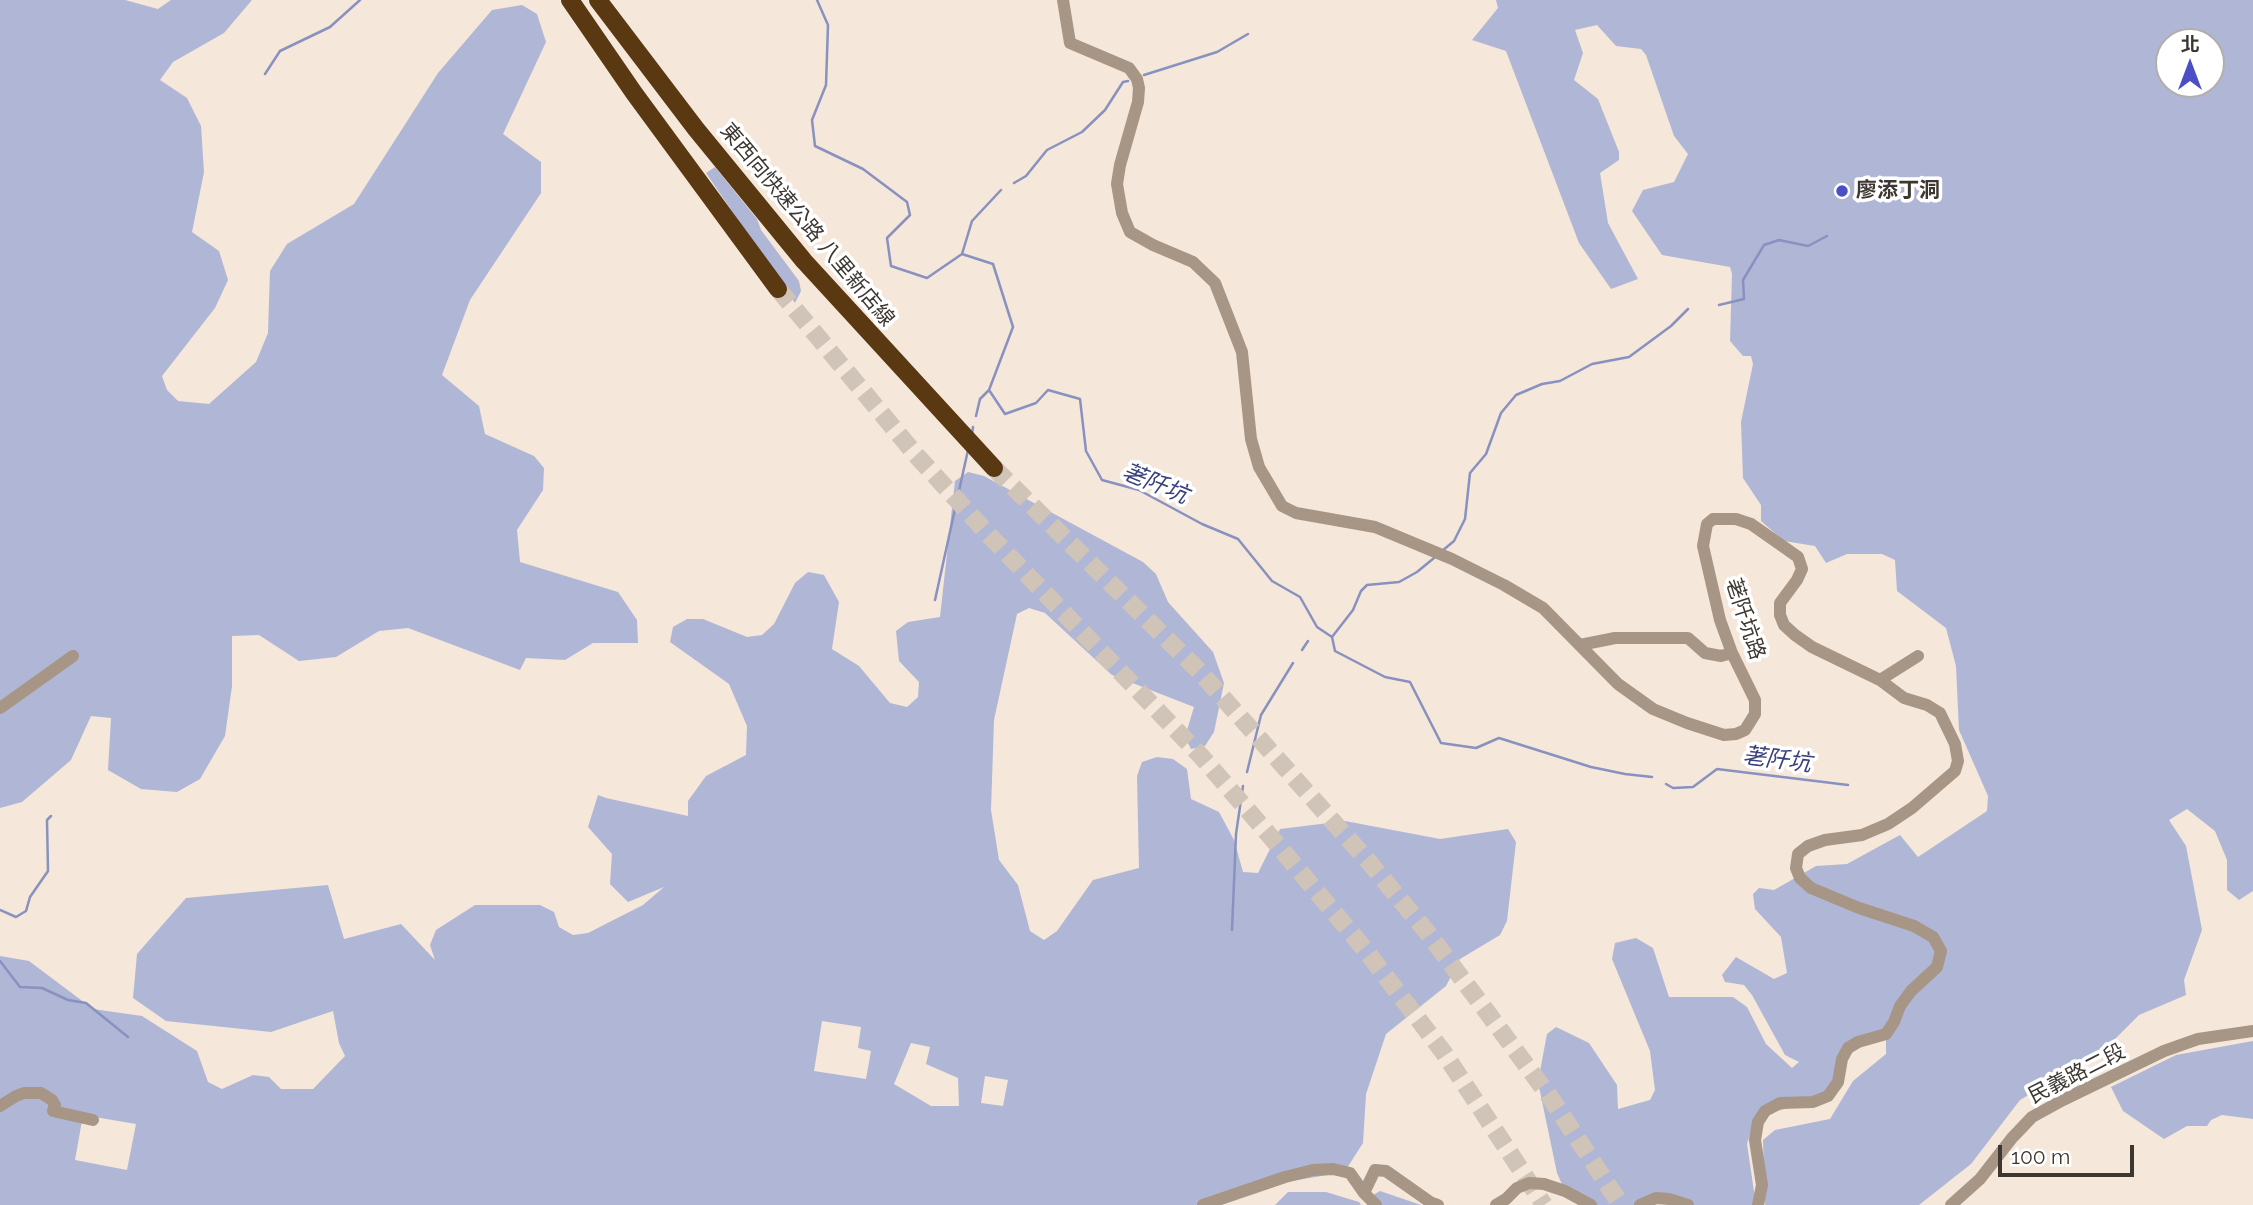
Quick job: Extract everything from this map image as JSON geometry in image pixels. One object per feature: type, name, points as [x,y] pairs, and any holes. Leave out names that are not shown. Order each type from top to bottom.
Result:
[{"type":"highway","points":[[570,0],[634,93],[778,289]]},
{"type":"highway","name":"東西向快速公路 八里新店線","points":[[598,0],[696,129],[804,261],[993,468]]},
{"type":"street","name":"荖阡坑路","points":[[1063,0],[1070,43],[1129,68],[1137,79],[1138,102],[1117,184],[1122,213],[1130,232],[1193,262],[1215,283],[1242,352],[1251,439],[1259,467],[1282,506],[1296,513],[1375,527],[1437,552],[1504,585],[1543,608],[1618,684],[1653,709],[1724,735],[1745,730],[1755,714],[1755,700],[1732,653],[1720,620],[1703,545],[1707,524],[1713,519],[1736,519],[1751,524],[1798,557],[1802,569],[1780,603],[1780,615],[1784,625],[1811,647],[1880,680],[1904,698],[1927,705],[1940,713],[1955,744],[1958,761],[1955,771],[1913,808],[1888,824],[1862,835],[1808,845],[1798,855],[1796,867],[1800,878],[1811,888],[1859,908],[1914,926],[1933,937],[1941,951],[1937,967],[1899,1006],[1894,1022],[1886,1034],[1858,1042],[1848,1048],[1842,1059],[1838,1082],[1828,1096],[1813,1102],[1780,1102],[1765,1111],[1758,1122],[1755,1140],[1762,1185],[1758,1205]]},
{"type":"street","points":[[1580,645],[1615,638],[1688,638],[1705,653],[1721,656],[1732,653]]},
{"type":"street","points":[[0,708],[73,656]]},
{"type":"street","points":[[1880,680],[1918,656]]},
{"type":"street","name":"民義路二段","points":[[1951,1205],[1980,1179],[2032,1117],[2164,1051],[2198,1039],[2253,1031]]},
{"type":"street","points":[[0,1105],[24,1093],[41,1093],[52,1100],[54,1111],[93,1120]]},
{"type":"street","points":[[1203,1205],[1313,1170],[1333,1169],[1350,1173],[1376,1205]]},
{"type":"street","points":[[1364,1193],[1375,1170],[1386,1171],[1438,1205]]},
{"type":"street","points":[[1496,1205],[1517,1188],[1529,1184],[1544,1184],[1565,1191],[1591,1205]]},
{"type":"street","points":[[1640,1205],[1656,1198],[1688,1205]]},
{"type":"shaded area","points":[[0,0],[125,0],[158,9],[171,0],[252,0],[224,33],[173,62],[160,80],[187,98],[201,126],[204,172],[192,232],[219,251],[228,280],[215,308],[162,376],[167,390],[178,401],[209,404],[256,362],[268,333],[270,271],[287,244],[354,204],[438,73],[492,10],[522,5],[537,14],[546,42],[503,134],[541,162],[541,193],[470,300],[442,375],[479,406],[485,434],[534,456],[544,468],[543,490],[517,530],[520,562],[618,592],[637,620],[638,643],[593,643],[565,660],[526,658],[520,670],[408,628],[379,631],[336,657],[299,661],[259,635],[232,636],[232,686],[225,736],[200,779],[177,792],[141,789],[108,770],[111,718],[91,716],[71,760],[22,802],[0,808]]},
{"type":"shaded area","points":[[1496,0],[2253,0],[2253,891],[2239,900],[2227,890],[2227,860],[2215,831],[2187,809],[2169,820],[2186,846],[2202,930],[2184,980],[2186,995],[2139,1015],[2104,1050],[2020,1100],[1971,1164],[1919,1205],[1765,1205],[1763,1140],[1775,1130],[1830,1119],[1853,1081],[1886,1054],[1886,1033],[1842,1054],[1833,1087],[1821,1100],[1769,1113],[1752,1128],[1747,1144],[1756,1205],[1686,1205],[1658,1200],[1643,1205],[1595,1205],[1568,1198],[1557,1173],[1538,1082],[1547,1034],[1556,1027],[1589,1043],[1617,1085],[1618,1109],[1650,1100],[1655,1090],[1650,1051],[1612,959],[1615,943],[1636,938],[1653,948],[1669,997],[1733,997],[1747,1007],[1766,1044],[1792,1068],[1799,1062],[1785,1055],[1752,995],[1744,985],[1725,982],[1722,975],[1736,957],[1774,979],[1787,973],[1781,937],[1755,909],[1753,894],[1759,888],[1774,890],[1816,866],[1847,864],[1900,835],[1918,857],[1987,811],[1988,796],[1959,730],[1956,666],[1946,628],[1897,591],[1895,560],[1882,554],[1847,554],[1826,563],[1815,546],[1784,541],[1761,521],[1761,505],[1743,478],[1741,422],[1753,364],[1751,356],[1743,356],[1730,341],[1730,267],[1662,255],[1632,211],[1643,190],[1674,182],[1688,154],[1674,136],[1646,55],[1641,49],[1616,46],[1597,25],[1575,30],[1583,53],[1574,80],[1598,99],[1619,152],[1619,160],[1600,173],[1608,223],[1638,279],[1611,289],[1579,243],[1506,51],[1472,40],[1498,8]]},
{"type":"shaded area","points":[[715,167],[757,219],[761,230],[799,281],[801,291],[795,303],[706,173]]},
{"type":"shaded area","points":[[968,472],[984,476],[1143,562],[1156,574],[1168,602],[1213,652],[1224,683],[1214,732],[1205,746],[1191,749],[1185,737],[1194,707],[1112,675],[1045,613],[1029,608],[1017,614],[994,720],[991,810],[999,860],[1018,885],[1030,931],[1044,940],[1057,931],[1093,880],[1139,868],[1137,776],[1142,762],[1157,757],[1173,759],[1187,769],[1191,799],[1219,812],[1234,840],[1243,872],[1258,873],[1280,829],[1345,821],[1440,839],[1508,829],[1516,842],[1507,921],[1500,935],[1460,959],[1446,986],[1386,1034],[1366,1094],[1363,1143],[1347,1168],[1333,1174],[1223,1193],[1218,1200],[1196,1205],[0,1205],[0,956],[29,961],[93,1009],[142,1016],[197,1051],[208,1082],[222,1089],[253,1075],[269,1077],[281,1089],[313,1089],[345,1056],[339,1043],[333,1011],[271,1032],[166,1021],[133,998],[137,954],[186,898],[328,885],[344,939],[401,924],[435,960],[430,945],[436,930],[475,905],[540,905],[554,912],[559,927],[573,935],[588,933],[643,905],[664,887],[628,902],[610,884],[612,854],[588,827],[598,795],[688,816],[688,801],[706,776],[746,755],[747,726],[729,684],[670,642],[673,627],[687,619],[703,619],[747,637],[762,635],[774,624],[795,583],[808,572],[824,575],[839,602],[832,649],[859,666],[890,703],[907,707],[918,697],[919,682],[899,661],[896,631],[908,622],[940,617],[955,481]],"holes":[[[822,1021],[861,1027],[858,1048],[871,1051],[866,1079],[814,1071]],[[911,1043],[930,1047],[926,1064],[958,1078],[959,1106],[931,1106],[894,1084]],[[985,1076],[1008,1080],[1003,1106],[981,1103]],[[83,1115],[136,1124],[127,1170],[75,1160]]]},
{"type":"shaded area","points":[[2253,1041],[2253,1119],[2222,1115],[2211,1120],[2207,1126],[2187,1126],[2164,1139],[2123,1111],[2111,1087],[2176,1055]]},
{"type":"shaded area","points":[[1380,1191],[1421,1205],[1373,1205],[1368,1198]]},
{"type":"shaded area","points":[[1288,1192],[1326,1192],[1359,1202],[1361,1205],[1275,1205]]},
{"type":"waterway","points":[[265,74],[280,51],[330,27],[360,0]]},
{"type":"waterway","name":"荖阡坑","points":[[817,0],[828,25],[826,85],[812,120],[815,146],[863,169],[907,202],[910,215],[887,238],[891,266],[927,278],[962,254],[993,264],[1013,327],[989,390],[1005,414],[1036,403],[1048,390],[1080,399],[1086,451],[1102,480],[1139,490],[1202,524],[1238,539],[1272,581],[1300,597],[1317,627],[1332,637],[1335,651],[1385,677],[1410,682],[1441,743],[1476,748],[1499,738],[1591,767],[1652,777]]},
{"type":"waterway","points":[[1144,75],[1217,52],[1248,34]]},
{"type":"waterway","points":[[1014,183],[1026,176],[1047,150],[1082,132],[1105,110],[1123,82],[1128,81]]},
{"type":"waterway","points":[[962,254],[972,221],[1001,190]]},
{"type":"waterway","points":[[1719,305],[1744,299],[1743,280],[1764,245],[1779,240],[1808,246],[1827,236]]},
{"type":"waterway","points":[[1442,551],[1454,541],[1465,519],[1470,473],[1486,454],[1501,413],[1516,395],[1542,384],[1560,381],[1592,364],[1629,357],[1671,326],[1688,309]]},
{"type":"waterway","points":[[976,416],[980,399],[989,390]]},
{"type":"waterway","points":[[972,434],[973,427]]},
{"type":"waterway","points":[[935,600],[968,450]]},
{"type":"waterway","points":[[1332,637],[1353,610],[1361,591],[1367,585],[1399,582],[1434,558]]},
{"type":"waterway","points":[[1302,650],[1308,641]]},
{"type":"waterway","points":[[1247,772],[1261,715],[1293,663]]},
{"type":"waterway","name":"荖阡坑","points":[[1666,784],[1673,788],[1693,787],[1717,769],[1848,785]]},
{"type":"waterway","points":[[1232,930],[1236,834],[1243,786]]},
{"type":"waterway","points":[[0,910],[16,917],[26,911],[30,897],[48,871],[47,820],[51,816]]},
{"type":"waterway","points":[[0,961],[20,987],[42,988],[68,1000],[86,1003],[128,1037]]},
{"type":"tunnel","points":[[778,289],[916,455],[1201,756],[1282,850],[1367,952],[1444,1053],[1544,1205]]},
{"type":"tunnel","points":[[994,468],[1200,672],[1369,862],[1427,932],[1552,1100],[1621,1205]]},
{"type":"place","name":"廖添丁洞","points":[[1842,191]]}]
